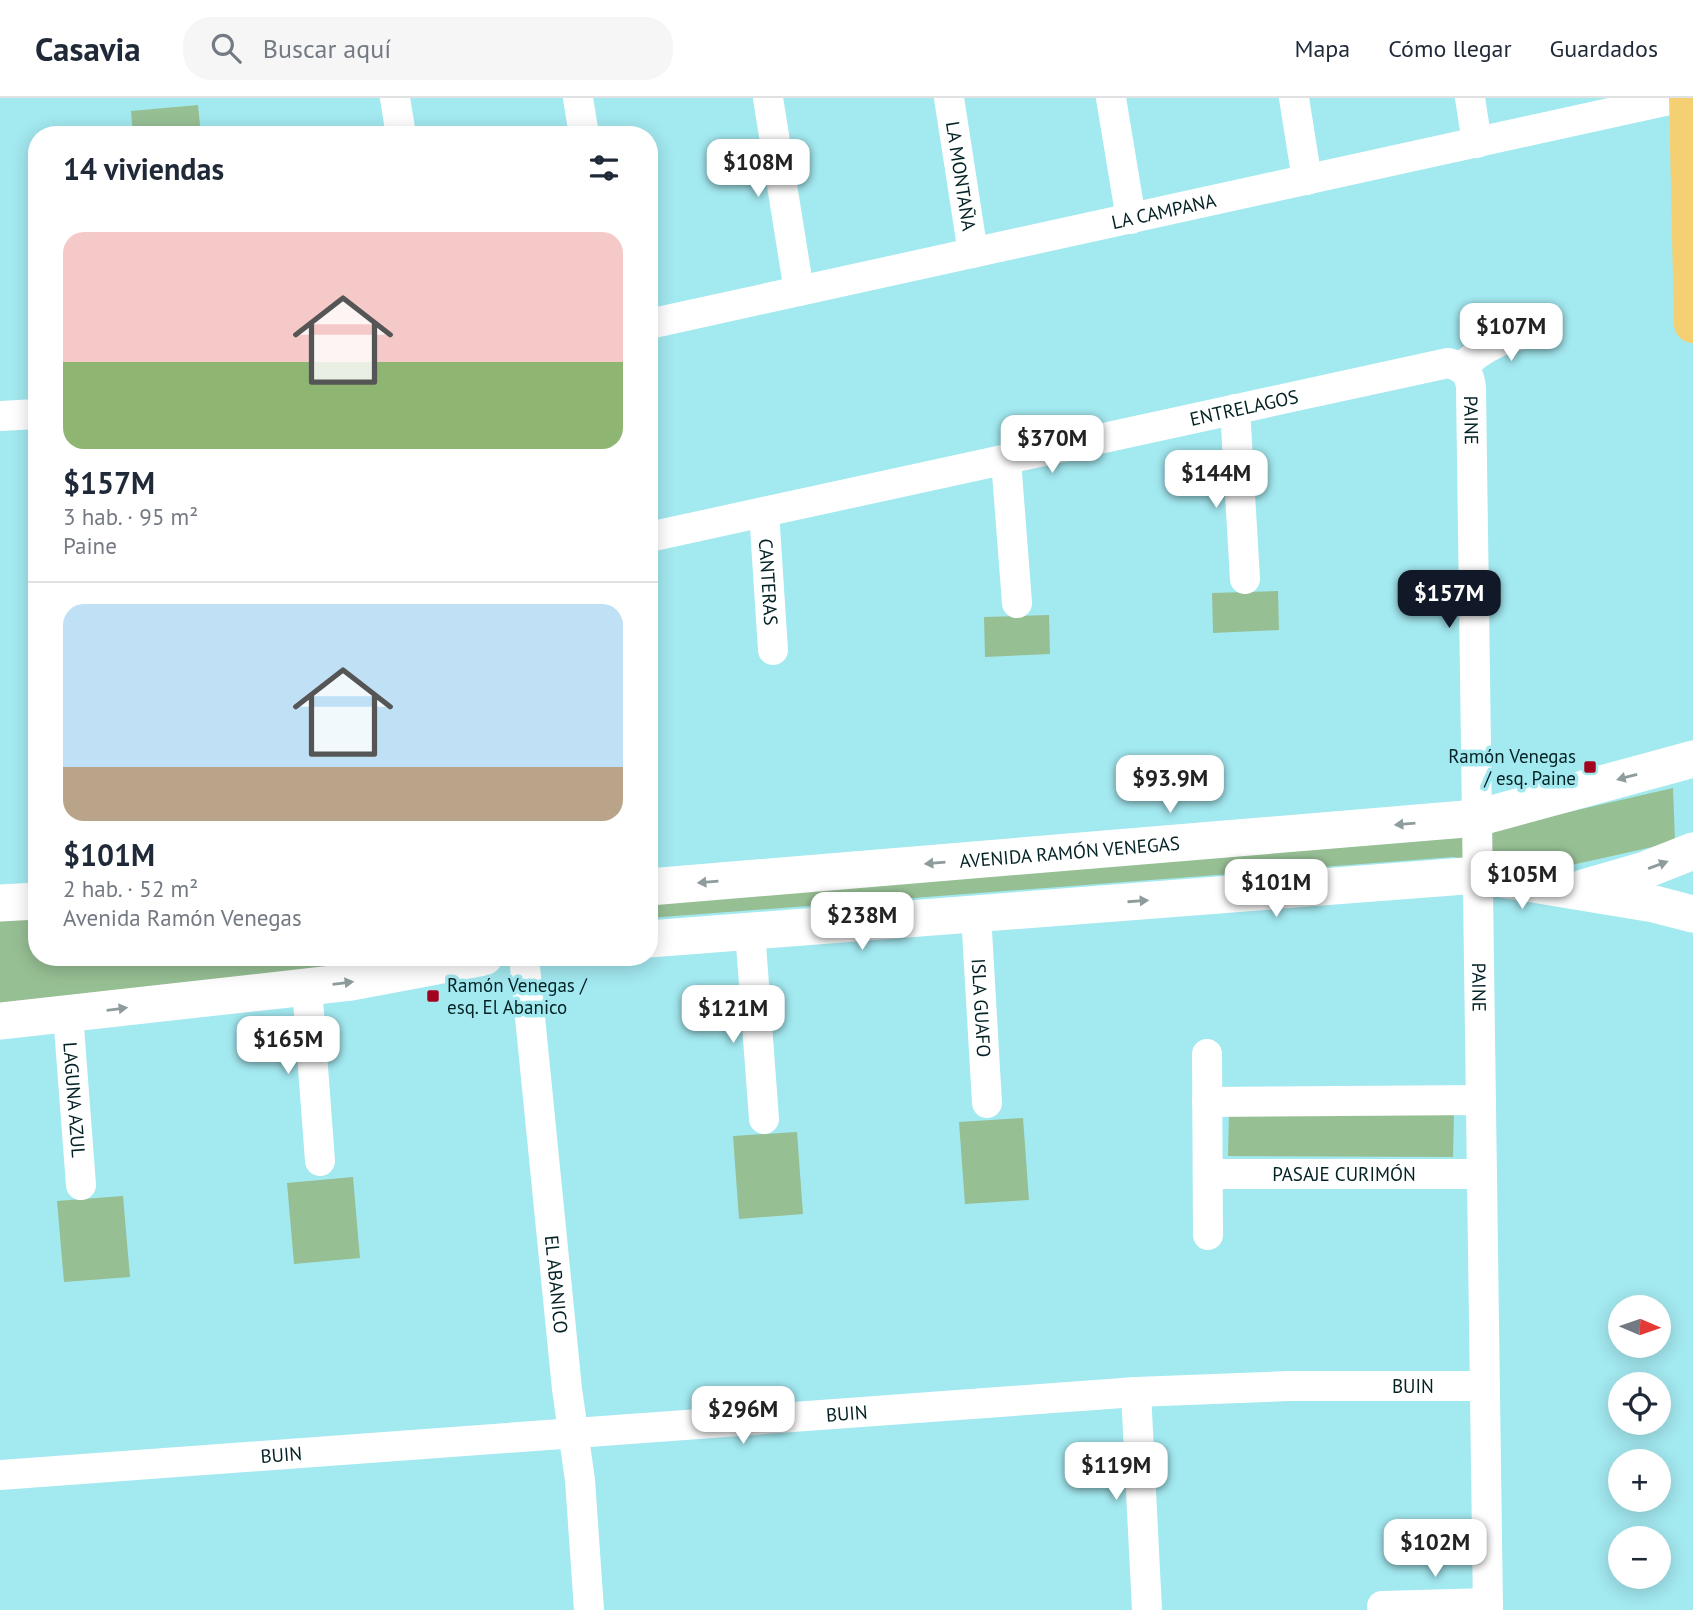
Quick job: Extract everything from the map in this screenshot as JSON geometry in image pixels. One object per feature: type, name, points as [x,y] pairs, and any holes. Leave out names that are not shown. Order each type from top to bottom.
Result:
[{"type":"main road","points":[[1688,98],[1693,324]]},
{"type":"street","points":[[395,98],[400,126]]},
{"type":"street","points":[[578,98],[583,126]]},
{"type":"street","points":[[768,98],[799,291]]},
{"type":"street","name":"LA MONTAÑA","points":[[949,98],[973,253]]},
{"type":"street","points":[[1111,98],[1131,219]]},
{"type":"street","points":[[1294,98],[1307,180]]},
{"type":"street","points":[[1470,98],[1477,143]]},
{"type":"street","name":"LA CAMPANA","points":[[658,322],[1678,98]]},
{"type":"street","points":[[1462,368],[1491,344],[1540,328]]},
{"type":"street","name":"ENTRELAGOS","points":[[658,535],[1448,363],[1462,368]]},
{"type":"street","name":"PAINE","points":[[1462,368],[1470,380],[1488,1607]]},
{"type":"street","points":[[1235,409],[1245,579]]},
{"type":"street","points":[[0,416],[28,414]]},
{"type":"street","points":[[1006,460],[1017,603]]},
{"type":"street","name":"CANTERAS","points":[[764,512],[773,650]]},
{"type":"street","name":"AVENIDA RAMÓN VENEGAS","points":[[658,886],[1477,818],[1693,759]]},
{"type":"street","points":[[1576,890],[1645,870],[1693,851]]},
{"type":"street","points":[[658,938],[1478,875],[1654,904],[1693,914]]},
{"type":"street","points":[[0,904],[28,902]]},
{"type":"street","name":"ISLA GUAFO","points":[[976,914],[987,1103]]},
{"type":"street","points":[[750,931],[764,1119]]},
{"type":"street","points":[[0,1021],[351,982],[436,966]]},
{"type":"street","name":"EL ABANICO","points":[[525,966],[567,1389],[580,1480],[589,1610]]},
{"type":"street","points":[[307,987],[320,1161]]},
{"type":"street","name":"LAGUNA AZUL","points":[[68,1014],[81,1185]]},
{"type":"street","points":[[1207,1054],[1208,1234]]},
{"type":"street","points":[[1208,1102],[1481,1100]]},
{"type":"street","name":"PASAJE CURIMÓN","points":[[1208,1174],[1482,1174]]},
{"type":"street","name":"BUIN","points":[[0,1475],[1136,1392],[1266,1386],[1485,1385]]},
{"type":"street","points":[[1136,1392],[1147,1610]]},
{"type":"street","points":[[1382,1606],[1488,1607]]},
{"type":"green space","points":[[198,105],[200,126],[132,126],[131,111]]},
{"type":"green space","points":[[1278,591],[1279,630],[1213,633],[1212,593]]},
{"type":"green space","points":[[1049,615],[1050,654],[985,657],[984,617]]},
{"type":"green space","points":[[1673,788],[1675,842],[1540,872],[1453,857],[658,917],[658,903],[1455,838]]},
{"type":"green space","points":[[28,912],[28,966],[362,966],[285,984],[0,1007],[0,914]]},
{"type":"green space","points":[[1229,1112],[1454,1114],[1453,1157],[1228,1156]]},
{"type":"green space","points":[[1023,1118],[1029,1200],[965,1204],[959,1122]]},
{"type":"green space","points":[[797,1132],[803,1214],[739,1219],[733,1136]]},
{"type":"green space","points":[[353,1177],[360,1258],[294,1264],[287,1183]]},
{"type":"green space","points":[[123,1196],[130,1277],[64,1282],[57,1201]]},
{"type":"place","name":"Ramón Venegas / esq. Paine","points":[[1590,767]]},
{"type":"place","name":"Ramón Venegas / esq. El Abanico","points":[[433,996]]}]
